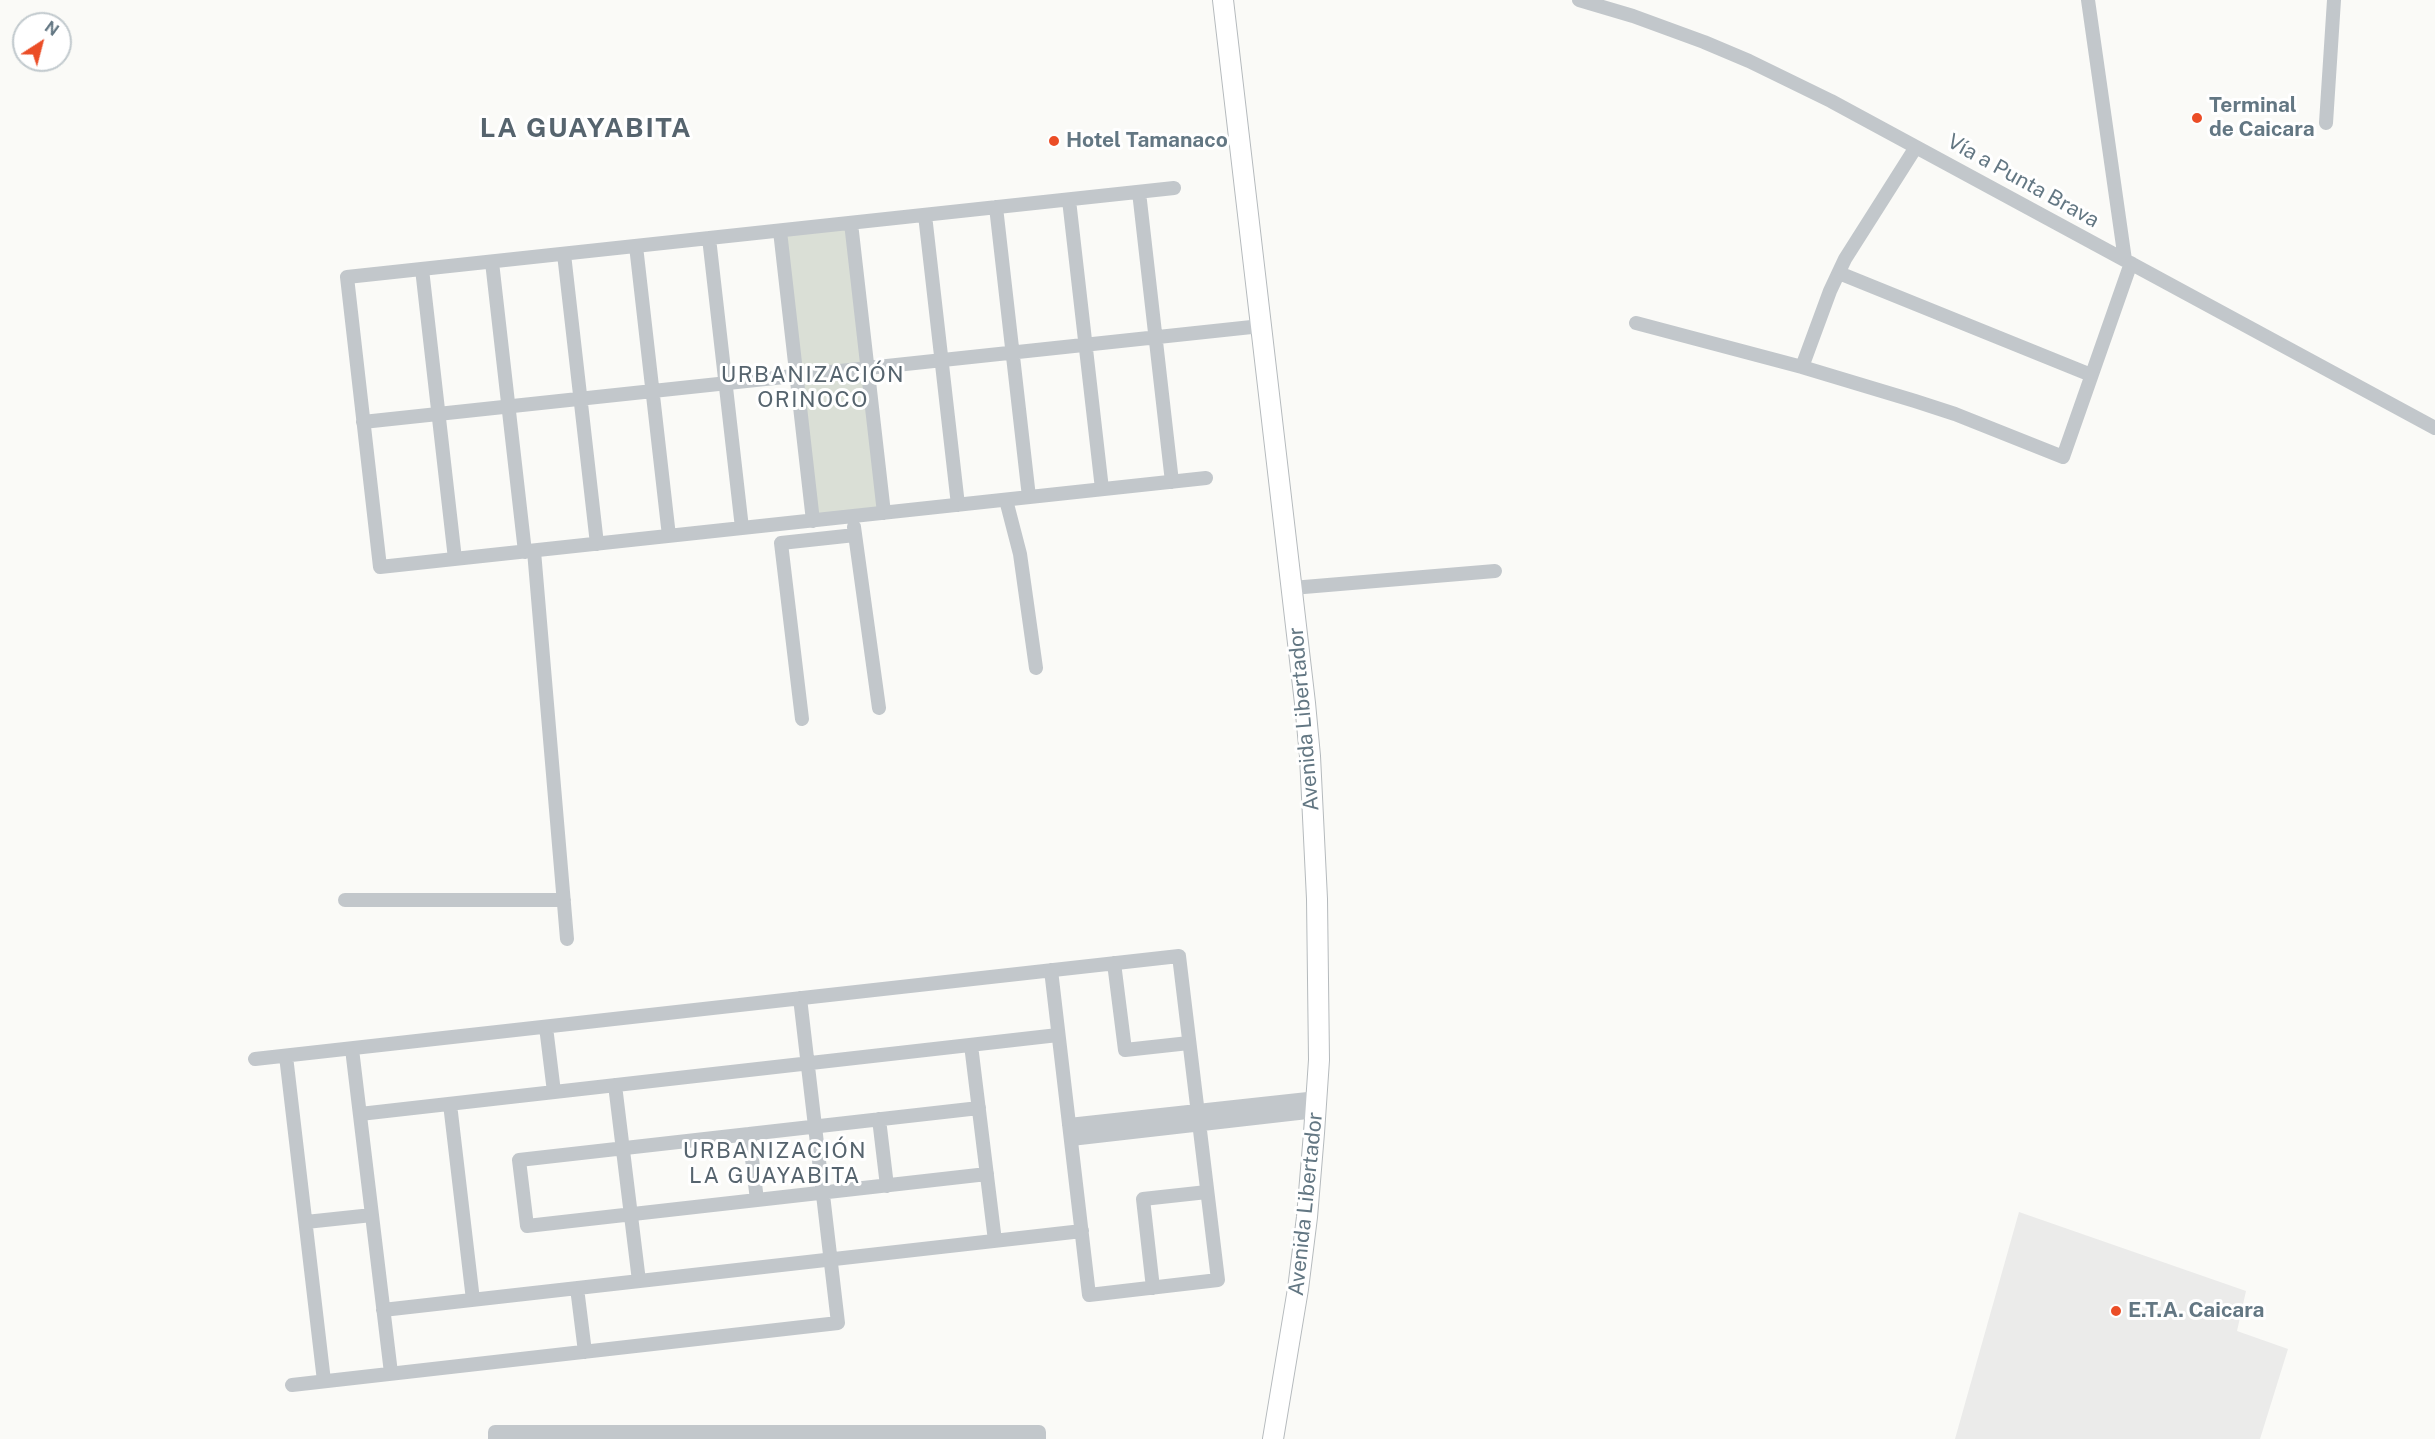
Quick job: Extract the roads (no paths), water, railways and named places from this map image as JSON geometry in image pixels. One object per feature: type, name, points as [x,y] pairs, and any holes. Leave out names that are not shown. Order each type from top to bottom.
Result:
[{"type":"highway","name":"Avenida Libertador","points":[[1223,0],[1310,756],[1317,899],[1319,1051],[1307,1217],[1298,1289],[1273,1439]]},
{"type":"street","name":"Vía a Punta Brava","points":[[1579,0],[1659,25],[1749,61],[1831,101],[2435,428]]},
{"type":"street","points":[[1636,323],[1802,367],[1955,414],[2063,458],[2128,262],[2088,0]]},
{"type":"street","points":[[2326,123],[2334,0]]},
{"type":"street","points":[[1802,367],[1839,273],[1916,147]]},
{"type":"street","points":[[1174,188],[347,277],[380,567],[1206,478]]},
{"type":"street","points":[[1139,192],[1172,482]]},
{"type":"street","points":[[1069,200],[1102,489]]},
{"type":"street","points":[[996,207],[1029,497]]},
{"type":"street","points":[[925,215],[958,505]]},
{"type":"street","points":[[851,223],[884,513]]},
{"type":"street","points":[[780,231],[813,521]]},
{"type":"street","points":[[709,238],[742,528]]},
{"type":"street","points":[[636,246],[669,536]]},
{"type":"street","points":[[564,254],[597,544]]},
{"type":"street","points":[[492,262],[508,407],[529,551],[567,939]]},
{"type":"street","points":[[422,269],[455,559]]},
{"type":"street","points":[[1839,273],[2091,375]]},
{"type":"street","points":[[363,422],[1261,326]]},
{"type":"street","points":[[1006,500],[1020,554],[1036,668]]},
{"type":"street","points":[[853,516],[879,708]]},
{"type":"street","points":[[802,719],[782,543],[855,535]]},
{"type":"street","points":[[1292,588],[1495,571]]},
{"type":"street","points":[[345,900],[564,900]]},
{"type":"street","points":[[255,1059],[352,1049],[800,998],[1051,970],[1114,963],[1179,956],[1218,1280],[1089,1295],[1051,970]]},
{"type":"street","points":[[1114,963],[1125,1050],[1189,1043]]},
{"type":"street","points":[[292,1385],[838,1323],[800,998]]},
{"type":"street","points":[[546,1027],[554,1092]]},
{"type":"street","points":[[360,1114],[1058,1035]]},
{"type":"street","points":[[971,1045],[995,1241]]},
{"type":"street","points":[[352,1049],[391,1373]]},
{"type":"street","points":[[286,1056],[324,1381]]},
{"type":"street","points":[[615,1085],[639,1281]]},
{"type":"street","points":[[450,1104],[473,1300]]},
{"type":"street","points":[[1070,1132],[1316,1104]]},
{"type":"street","points":[[979,1108],[519,1160],[525,1215],[527,1226],[987,1174]]},
{"type":"street","points":[[879,1119],[887,1186]]},
{"type":"street","points":[[749,1134],[757,1200]]},
{"type":"street","points":[[1153,1288],[1143,1200],[1207,1192]]},
{"type":"street","points":[[306,1222],[372,1215]]},
{"type":"street","points":[[383,1310],[1082,1232]]},
{"type":"street","points":[[577,1288],[585,1352]]},
{"type":"street","points":[[495,1439],[495,1432],[678,1435],[1039,1432],[1039,1439]]},
{"type":"place","name":"Terminal de Caicara","points":[[2197,118]]},
{"type":"place","name":"Hotel Tamanaco","points":[[1054,141]]},
{"type":"place","name":"E.T.A. Caicara","points":[[2116,1311]]},
{"type":"district","name":"LA GUAYABITA","points":[[586,129]]},
{"type":"district","name":"URBANIZACIÓN ORINOCO","points":[[813,388]]},
{"type":"district","name":"URBANIZACIÓN LA GUAYABITA","points":[[775,1164]]}]
